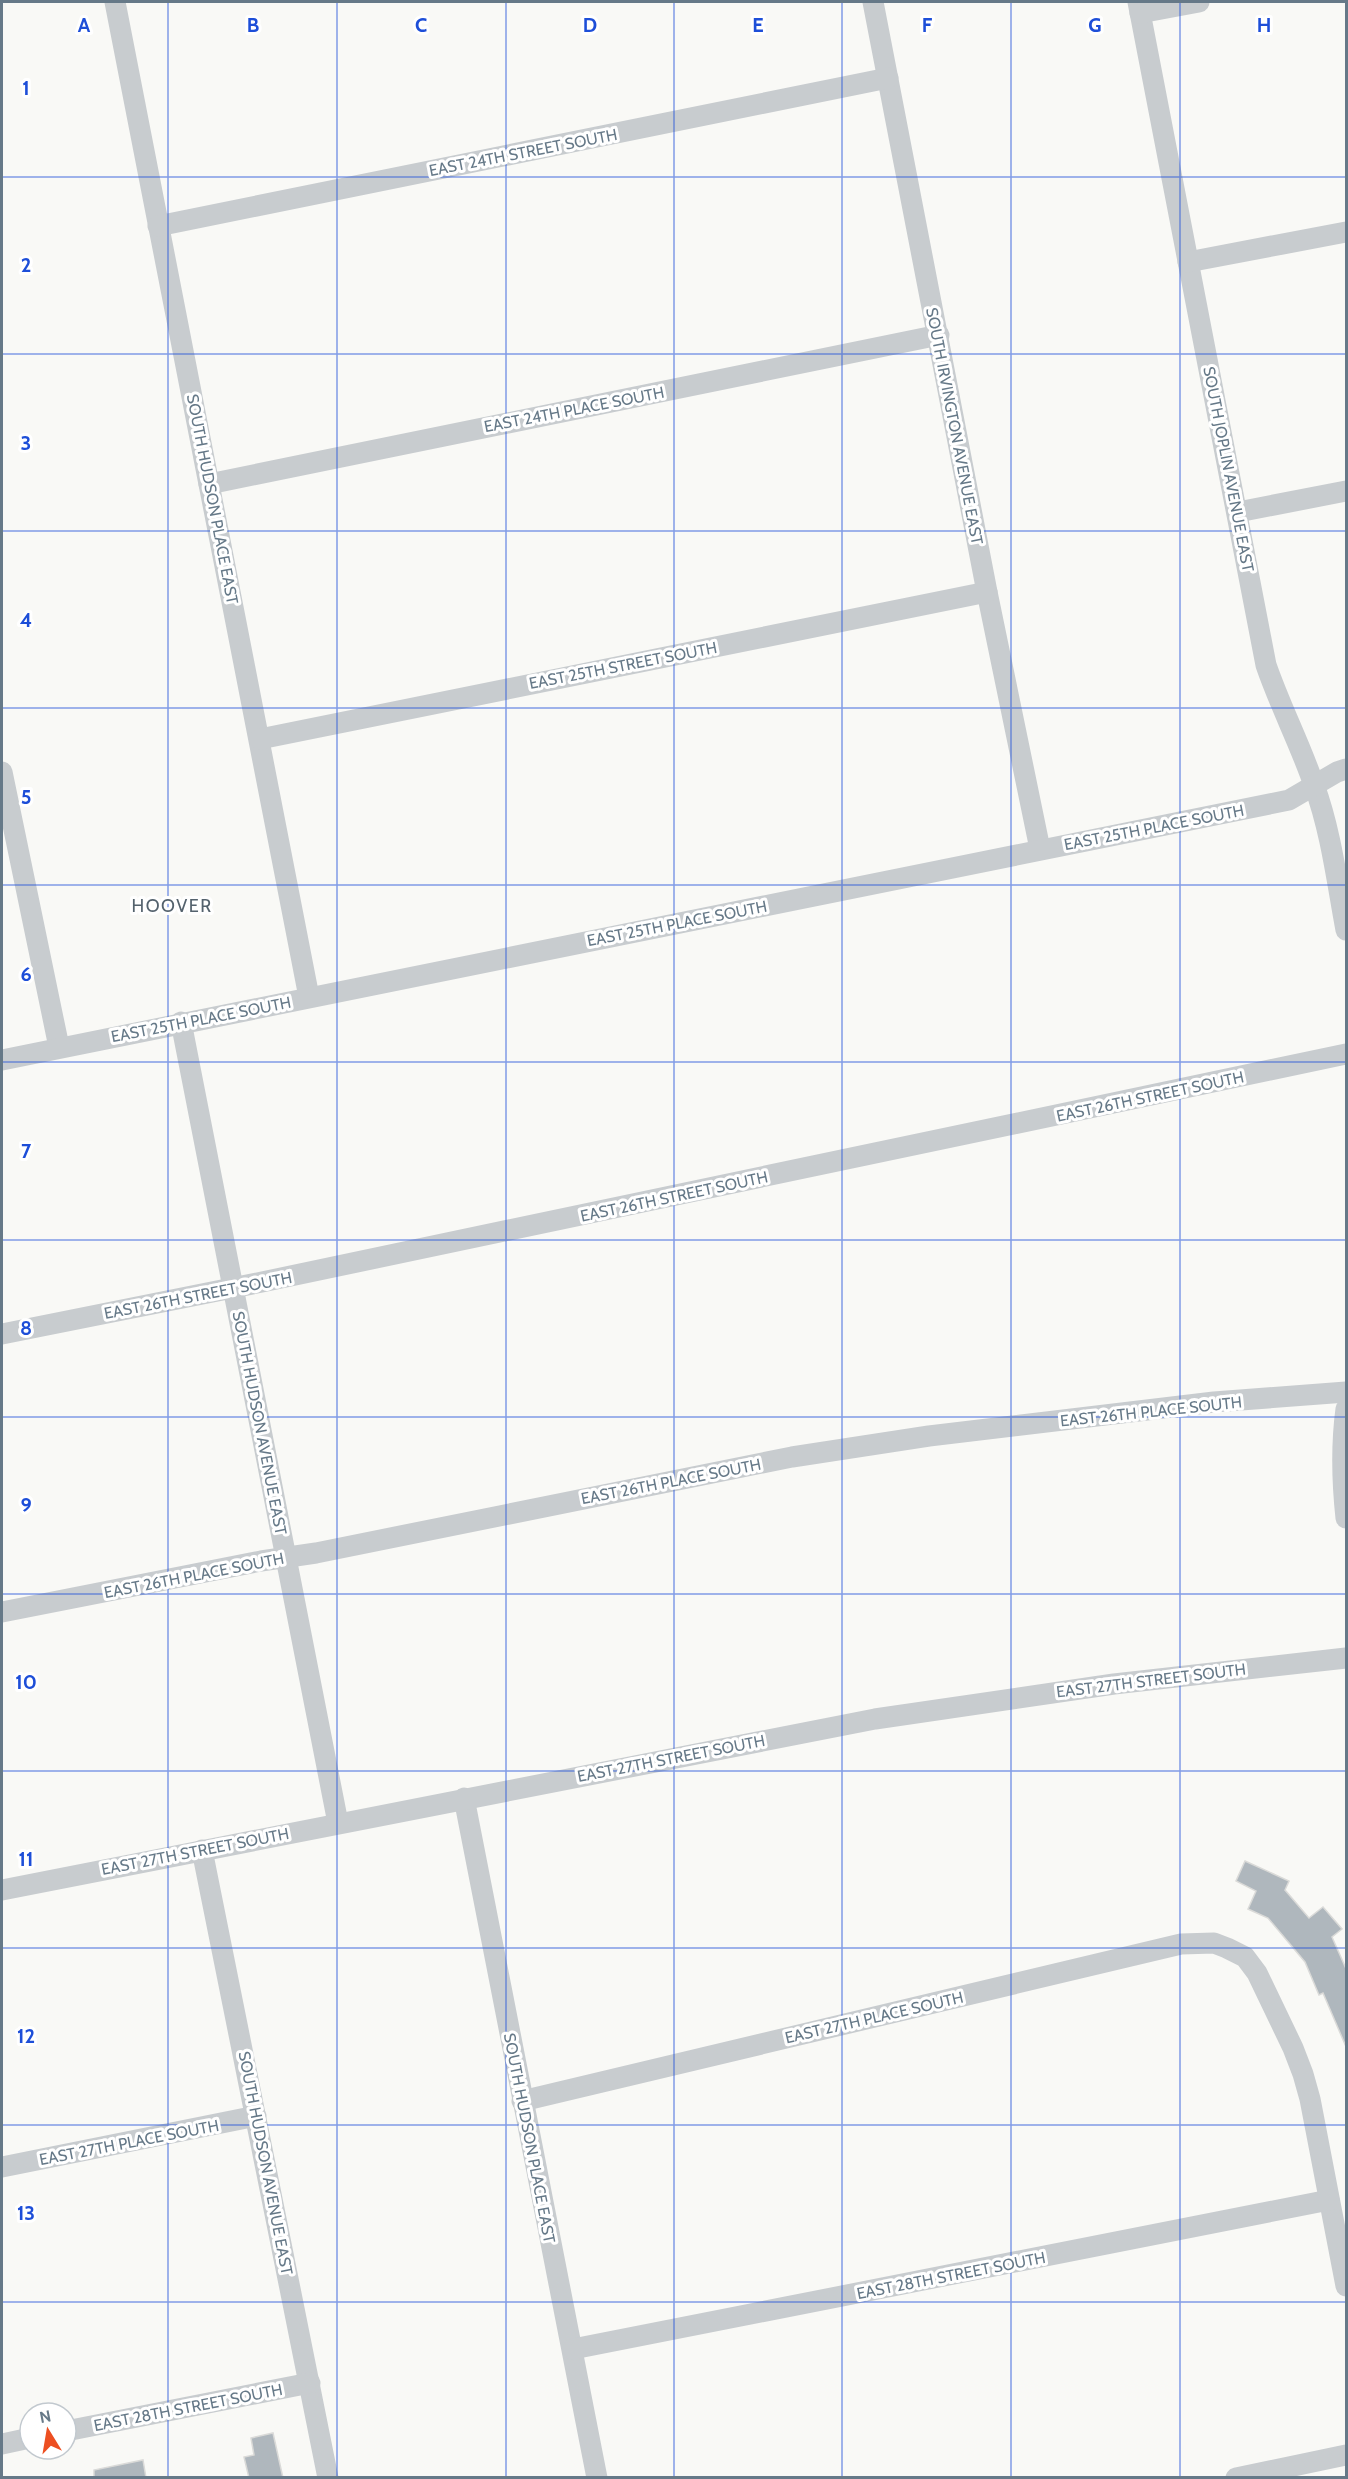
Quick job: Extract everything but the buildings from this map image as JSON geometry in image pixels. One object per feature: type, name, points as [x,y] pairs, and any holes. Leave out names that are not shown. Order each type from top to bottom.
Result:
[{"type":"street","name":"SOUTH HUDSON PLACE EAST","points":[[115,2],[309,997]]},
{"type":"street","name":"SOUTH IRVINGTON AVENUE EAST","points":[[873,2],[987,592],[1040,849]]},
{"type":"street","points":[[1139,7],[1199,2]]},
{"type":"street","name":"SOUTH JOPLIN AVENUE EAST","points":[[1139,7],[1266,664],[1280,705],[1315,786],[1347,930]]},
{"type":"street","name":"EAST 24TH STREET SOUTH","points":[[158,226],[888,78]]},
{"type":"street","points":[[1188,262],[1347,232]]},
{"type":"street","name":"EAST 24TH PLACE SOUTH","points":[[209,484],[939,335]]},
{"type":"street","points":[[1238,512],[1347,491]]},
{"type":"street","name":"EAST 25TH STREET SOUTH","points":[[260,739],[987,592]]},
{"type":"street","name":"EAST 25TH PLACE SOUTH","points":[[2,1060],[1289,800],[1337,772],[1347,769]]},
{"type":"street","points":[[2,772],[4,802],[58,1047]]},
{"type":"street","name":"SOUTH HUDSON AVENUE EAST","points":[[181,1023],[338,1823]]},
{"type":"street","name":"EAST 26TH STREET SOUTH","points":[[2,1334],[234,1288],[1347,1054]]},
{"type":"street","name":"EAST 26TH PLACE SOUTH","points":[[2,1612],[803,1455],[929,1436],[1202,1404],[1347,1392]]},
{"type":"street","points":[[1347,1409],[1342,1441],[1343,1491],[1347,1518]]},
{"type":"street","name":"EAST 27TH STREET SOUTH","points":[[2,1890],[875,1719],[1114,1683],[1347,1658]]},
{"type":"street","name":"SOUTH HUDSON PLACE EAST","points":[[464,1798],[597,2478]]},
{"type":"street","name":"SOUTH HUDSON AVENUE EAST","points":[[202,1850],[328,2478]]},
{"type":"street","name":"EAST 27TH PLACE SOUTH","points":[[522,2101],[1181,1944],[1214,1943],[1245,1958],[1257,1973],[1293,2048],[1310,2099],[1329,2200]]},
{"type":"street","name":"EAST 27TH PLACE SOUTH","points":[[2,2167],[256,2116]]},
{"type":"street","points":[[1329,2200],[1347,2286]]},
{"type":"street","name":"EAST 28TH STREET SOUTH","points":[[573,2349],[1329,2200]]},
{"type":"street","name":"EAST 28TH STREET SOUTH","points":[[78,2429],[309,2383]]},
{"type":"street","points":[[2,2444],[18,2441]]},
{"type":"street","points":[[1236,2478],[1347,2455]]},
{"type":"district","name":"HOOVER","points":[[172,906]]}]
